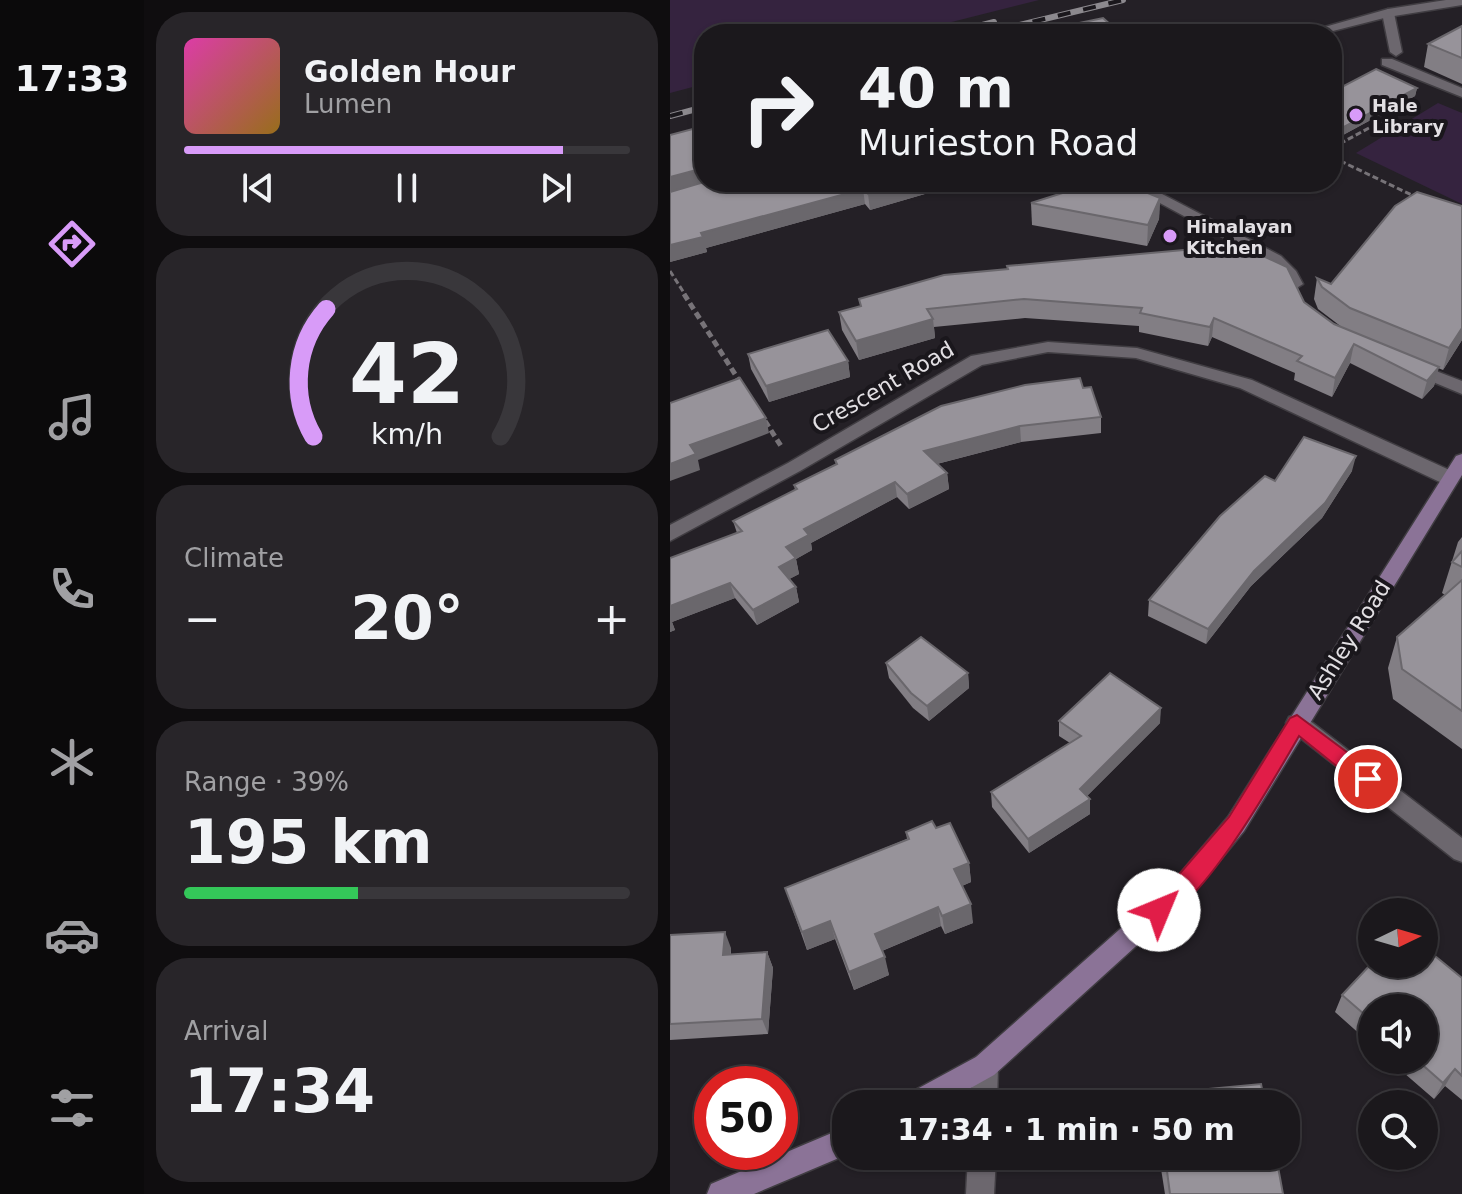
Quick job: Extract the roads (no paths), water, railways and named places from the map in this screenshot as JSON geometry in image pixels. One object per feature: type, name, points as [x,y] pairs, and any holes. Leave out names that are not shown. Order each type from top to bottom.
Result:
[{"type":"main road","name":"Ashley Road","points":[[941,1090],[985,1066],[1181,890],[1236,824],[1456,469]]},
{"type":"main road","points":[[721,1194],[832,1147]]},
{"type":"street","points":[[1342,25],[1388,13],[1462,1]]},
{"type":"street","points":[[1388,13],[1391,57],[1462,93]]},
{"type":"street","points":[[1147,192],[1275,259],[1290,274],[1304,304]]},
{"type":"street","name":"Crescent Road","points":[[670,534],[794,467],[977,360],[1048,347],[1137,353],[1246,384],[1456,469]]},
{"type":"street","points":[[1393,359],[1462,388]]},
{"type":"street","points":[[1297,723],[1462,852]]},
{"type":"street","points":[[984,1090],[985,1066]]},
{"type":"street","points":[[980,1194],[981,1170]]},
{"type":"railway","points":[[1023,24],[1123,0]]},
{"type":"railway","points":[[986,24],[994,22]]},
{"type":"railway","points":[[670,116],[694,110]]},
{"type":"place","name":"Hale Library","points":[[1356,115]]},
{"type":"place","name":"Himalayan Kitchen","points":[[1170,236]]}]
